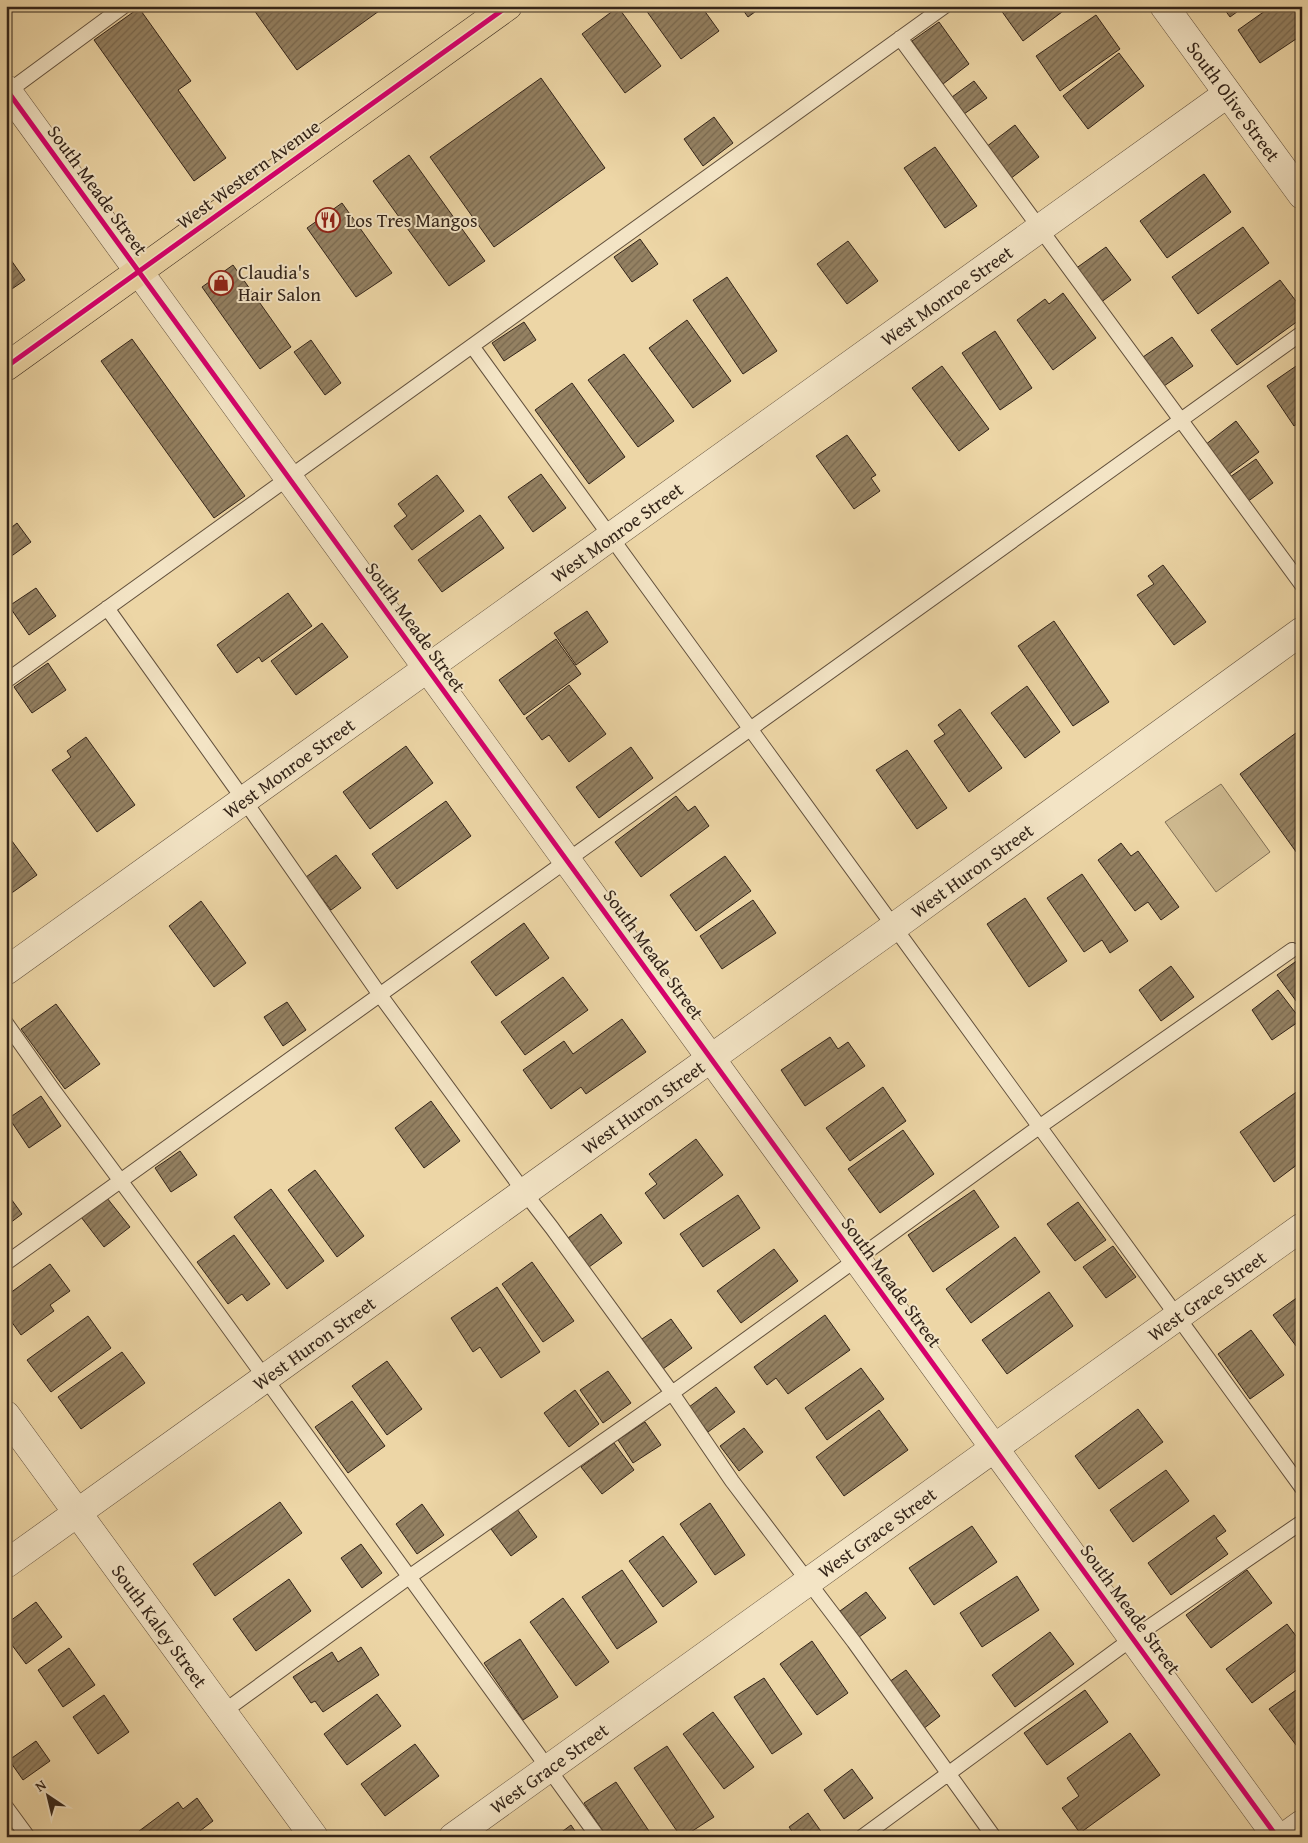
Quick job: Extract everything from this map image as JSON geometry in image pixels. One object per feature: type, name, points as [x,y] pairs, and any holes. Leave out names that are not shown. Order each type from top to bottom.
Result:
[{"type":"main road","name":"West Western Avenue","points":[[6,367],[508,6]]},
{"type":"street","name":"South Olive Street","points":[[1164,6],[1302,195]]},
{"type":"street","name":"South Meade Street","points":[[7,91],[1277,1837]]},
{"type":"street","name":"West Monroe Street","points":[[6,971],[1228,94]]},
{"type":"street","name":"West Huron Street","points":[[6,1564],[711,1059],[1302,631]]},
{"type":"street","name":"West Grace Street","points":[[453,1837],[1302,1227]]},
{"type":"street","name":"South Kaley Street","points":[[6,1415],[314,1837]]},
{"type":"street","points":[[1284,1837],[1302,1824]]},
{"type":"lane","points":[[7,91],[124,6]]},
{"type":"lane","points":[[6,681],[944,6]]},
{"type":"lane","points":[[900,38],[1302,585]]},
{"type":"lane","points":[[6,1263],[1302,333]]},
{"type":"lane","points":[[472,346],[1302,1488]]},
{"type":"lane","points":[[107,608],[380,995],[672,1393],[732,1481],[854,1642],[994,1837]]},
{"type":"lane","points":[[223,1712],[409,1577],[672,1393],[1039,1127],[1292,950]]},
{"type":"lane","points":[[6,1023],[598,1837]]},
{"type":"lane","points":[[862,1837],[1133,1638],[1302,1522]]},
{"type":"lane","points":[[6,1807],[28,1837]]},
{"type":"shaded area","points":[[1221,784],[1270,852],[1216,892],[1165,822]]},
{"type":"building","points":[[251,6],[386,6],[297,70]]},
{"type":"building","points":[[643,6],[701,6],[719,31],[681,59]]},
{"type":"building","points":[[740,6],[763,6],[748,17]]},
{"type":"building","points":[[998,6],[1070,6],[1023,41]]},
{"type":"building","points":[[1222,6],[1245,6],[1230,17]]},
{"type":"building","points":[[1272,6],[1302,6],[1302,35],[1260,63],[1238,30]]},
{"type":"building","points":[[618,7],[661,66],[625,93],[582,34]]},
{"type":"building","points":[[139,8],[191,81],[178,90],[226,158],[194,181],[94,40]]},
{"type":"building","points":[[1096,15],[1120,49],[1060,91],[1036,56]]},
{"type":"building","points":[[939,22],[969,64],[943,84],[912,41]]},
{"type":"building","points":[[1119,53],[1144,86],[1088,129],[1063,96]]},
{"type":"building","points":[[541,78],[605,168],[494,247],[430,157]]},
{"type":"building","points":[[974,81],[987,98],[964,114],[952,97]]},
{"type":"building","points":[[714,117],[733,143],[703,166],[684,139]]},
{"type":"building","points":[[1015,125],[1039,157],[1010,179],[986,147]]},
{"type":"building","points":[[935,147],[977,206],[945,228],[904,168]]},
{"type":"building","points":[[409,155],[485,261],[449,286],[373,181]]},
{"type":"building","points":[[1204,174],[1231,212],[1167,258],[1140,221]]},
{"type":"building","points":[[342,203],[392,273],[356,297],[307,228]]},
{"type":"building","points":[[1243,227],[1269,263],[1198,314],[1172,277]]},
{"type":"building","points":[[640,239],[658,264],[632,282],[614,257]]},
{"type":"building","points":[[848,241],[878,281],[847,304],[817,264]]},
{"type":"building","points":[[1106,247],[1131,280],[1100,303],[1075,269]]},
{"type":"building","points":[[6,253],[25,280],[6,293]]},
{"type":"building","points":[[233,265],[291,347],[260,369],[202,287]]},
{"type":"building","points":[[727,277],[777,351],[743,374],[693,300]]},
{"type":"building","points":[[1280,280],[1302,309],[1302,318],[1237,365],[1211,330]]},
{"type":"building","points":[[1063,293],[1096,338],[1053,370],[1017,320],[1045,299],[1049,304]]},
{"type":"building","points":[[687,320],[731,381],[693,408],[649,348]]},
{"type":"building","points":[[524,322],[536,340],[504,361],[492,343]]},
{"type":"building","points":[[995,331],[1032,388],[1000,410],[962,353]]},
{"type":"building","points":[[1172,337],[1193,366],[1164,386],[1143,357]]},
{"type":"building","points":[[132,339],[245,496],[214,518],[101,361]]},
{"type":"building","points":[[311,340],[341,383],[325,395],[294,352]]},
{"type":"building","points":[[624,354],[674,421],[638,447],[588,380]]},
{"type":"building","points":[[1302,362],[1302,420],[1294,426],[1267,386]]},
{"type":"building","points":[[942,366],[989,429],[959,451],[912,388]]},
{"type":"building","points":[[572,383],[625,457],[589,484],[535,410]]},
{"type":"building","points":[[1236,421],[1259,452],[1228,475],[1205,445]]},
{"type":"building","points":[[847,435],[876,475],[871,478],[880,491],[854,509],[816,456]]},
{"type":"building","points":[[1256,459],[1273,483],[1247,502],[1230,477]]},
{"type":"building","points":[[541,474],[566,508],[533,532],[508,497]]},
{"type":"building","points":[[437,475],[464,511],[412,550],[394,526],[407,516],[398,504]]},
{"type":"building","points":[[480,515],[504,548],[442,592],[418,560]]},
{"type":"building","points":[[17,523],[31,542],[6,560],[6,530]]},
{"type":"building","points":[[1163,565],[1206,622],[1174,645],[1137,595],[1154,584],[1148,576]]},
{"type":"building","points":[[36,588],[56,616],[29,635],[9,606]]},
{"type":"building","points":[[288,593],[312,626],[262,662],[259,657],[237,673],[217,645]]},
{"type":"building","points":[[587,611],[608,642],[576,665],[554,633]]},
{"type":"building","points":[[1054,621],[1109,702],[1073,726],[1018,646]]},
{"type":"building","points":[[322,623],[348,657],[296,695],[271,661]]},
{"type":"building","points":[[556,639],[581,674],[524,715],[499,680]]},
{"type":"building","points":[[48,663],[66,690],[32,713],[14,687]]},
{"type":"building","points":[[569,685],[606,734],[569,762],[549,735],[542,740],[526,718]]},
{"type":"building","points":[[1027,686],[1060,732],[1025,758],[991,713]]},
{"type":"building","points":[[960,709],[1002,768],[969,792],[934,741],[945,734],[938,725]]},
{"type":"building","points":[[1300,730],[1302,732],[1302,860],[1240,774]]},
{"type":"building","points":[[86,737],[135,805],[97,832],[52,770],[71,757],[67,751]]},
{"type":"building","points":[[406,746],[433,783],[370,829],[343,792]]},
{"type":"building","points":[[631,747],[653,778],[599,818],[576,787]]},
{"type":"building","points":[[907,750],[947,808],[917,829],[876,770]]},
{"type":"building","points":[[676,796],[688,811],[695,806],[709,826],[641,877],[615,842]]},
{"type":"building","points":[[446,801],[471,836],[397,889],[372,854]]},
{"type":"building","points":[[6,833],[37,875],[6,897]]},
{"type":"building","points":[[1121,843],[1131,856],[1138,851],[1179,907],[1161,920],[1148,902],[1135,911],[1098,860]]},
{"type":"building","points":[[336,855],[361,888],[331,910],[306,877]]},
{"type":"building","points":[[725,856],[751,891],[696,931],[670,895]]},
{"type":"building","points":[[1082,874],[1128,941],[1110,953],[1102,940],[1084,952],[1047,898]]},
{"type":"building","points":[[1025,898],[1067,961],[1029,987],[987,924]]},
{"type":"building","points":[[753,900],[776,933],[722,969],[700,936]]},
{"type":"building","points":[[201,901],[246,963],[214,987],[169,926]]},
{"type":"building","points":[[524,923],[549,958],[496,996],[471,962]]},
{"type":"building","points":[[1302,957],[1302,1009],[1277,975]]},
{"type":"building","points":[[1171,966],[1194,997],[1161,1021],[1139,990]]},
{"type":"building","points":[[563,977],[588,1010],[525,1055],[501,1022]]},
{"type":"building","points":[[1278,990],[1301,1020],[1272,1040],[1252,1010]]},
{"type":"building","points":[[287,1002],[306,1030],[283,1046],[264,1017]]},
{"type":"building","points":[[56,1004],[100,1064],[65,1089],[21,1029]]},
{"type":"building","points":[[622,1019],[646,1052],[586,1094],[581,1087],[551,1109],[523,1070],[564,1041],[573,1054]]},
{"type":"building","points":[[830,1037],[838,1049],[848,1042],[865,1066],[805,1106],[781,1070]]},
{"type":"building","points":[[883,1087],[906,1121],[850,1161],[826,1128]]},
{"type":"building","points":[[1302,1088],[1302,1161],[1274,1182],[1240,1132]]},
{"type":"building","points":[[41,1096],[61,1126],[29,1148],[9,1118]]},
{"type":"building","points":[[431,1101],[460,1141],[424,1168],[395,1128]]},
{"type":"building","points":[[903,1130],[934,1174],[880,1213],[848,1169]]},
{"type":"building","points":[[696,1139],[723,1175],[664,1219],[645,1193],[657,1184],[649,1174]]},
{"type":"building","points":[[180,1151],[197,1175],[171,1192],[155,1168]]},
{"type":"building","points":[[315,1170],[364,1236],[337,1257],[288,1190]]},
{"type":"building","points":[[271,1189],[324,1261],[287,1289],[234,1217]]},
{"type":"building","points":[[974,1190],[999,1227],[933,1272],[908,1235]]},
{"type":"building","points":[[6,1192],[22,1214],[6,1226]]},
{"type":"building","points":[[738,1195],[760,1228],[703,1267],[680,1234]]},
{"type":"building","points":[[107,1198],[130,1227],[104,1247],[81,1217]]},
{"type":"building","points":[[1078,1202],[1106,1240],[1075,1261],[1047,1224]]},
{"type":"building","points":[[601,1214],[622,1243],[589,1267],[568,1238]]},
{"type":"building","points":[[234,1235],[270,1284],[247,1301],[242,1294],[228,1304],[197,1262]]},
{"type":"building","points":[[1015,1237],[1040,1272],[971,1323],[946,1289]]},
{"type":"building","points":[[1113,1246],[1136,1277],[1106,1298],[1083,1267]]},
{"type":"building","points":[[774,1249],[798,1281],[741,1323],[717,1291]]},
{"type":"building","points":[[532,1262],[574,1321],[543,1342],[502,1284]]},
{"type":"building","points":[[50,1264],[70,1291],[50,1305],[54,1311],[21,1335],[6,1314],[6,1296]]},
{"type":"building","points":[[497,1287],[540,1352],[501,1378],[480,1347],[473,1352],[451,1318]]},
{"type":"building","points":[[1049,1292],[1073,1326],[1007,1374],[982,1340]]},
{"type":"building","points":[[1302,1294],[1302,1354],[1273,1315]]},
{"type":"building","points":[[825,1315],[850,1350],[788,1394],[776,1378],[767,1385],[754,1367]]},
{"type":"building","points":[[88,1316],[111,1348],[51,1392],[27,1360]]},
{"type":"building","points":[[671,1319],[692,1348],[663,1369],[642,1339]]},
{"type":"building","points":[[1251,1330],[1284,1375],[1250,1399],[1218,1354]]},
{"type":"building","points":[[122,1352],[145,1383],[81,1429],[58,1397]]},
{"type":"building","points":[[387,1361],[422,1409],[387,1435],[352,1386]]},
{"type":"building","points":[[861,1368],[884,1399],[827,1440],[805,1408]]},
{"type":"building","points":[[608,1371],[631,1403],[603,1423],[580,1390]]},
{"type":"building","points":[[716,1387],[735,1412],[708,1432],[689,1407]]},
{"type":"building","points":[[575,1390],[599,1424],[569,1447],[544,1413]]},
{"type":"building","points":[[352,1401],[385,1446],[348,1473],[315,1427]]},
{"type":"building","points":[[1138,1409],[1163,1442],[1099,1489],[1075,1456]]},
{"type":"building","points":[[879,1410],[908,1450],[844,1496],[816,1457]]},
{"type":"building","points":[[645,1422],[661,1445],[633,1463],[618,1440]]},
{"type":"building","points":[[744,1428],[763,1452],[739,1471],[720,1446]]},
{"type":"building","points":[[614,1443],[634,1470],[602,1494],[581,1467]]},
{"type":"building","points":[[1166,1470],[1189,1501],[1133,1542],[1110,1510]]},
{"type":"building","points":[[280,1502],[302,1533],[215,1596],[193,1564]]},
{"type":"building","points":[[710,1503],[745,1555],[715,1575],[680,1524]]},
{"type":"building","points":[[422,1504],[444,1535],[417,1554],[396,1524]]},
{"type":"building","points":[[517,1509],[537,1537],[511,1556],[491,1529]]},
{"type":"building","points":[[1214,1515],[1226,1531],[1216,1538],[1228,1554],[1171,1595],[1148,1563]]},
{"type":"building","points":[[972,1526],[997,1562],[934,1605],[909,1568]]},
{"type":"building","points":[[663,1536],[697,1582],[663,1607],[629,1561]]},
{"type":"building","points":[[361,1544],[382,1573],[362,1588],[341,1558]]},
{"type":"building","points":[[622,1570],[657,1622],[617,1649],[582,1597]]},
{"type":"building","points":[[1247,1570],[1272,1603],[1211,1648],[1186,1615]]},
{"type":"building","points":[[1017,1576],[1039,1610],[982,1647],[960,1613]]},
{"type":"building","points":[[289,1579],[311,1611],[256,1651],[233,1619]]},
{"type":"building","points":[[866,1592],[886,1618],[859,1637],[840,1611]]},
{"type":"building","points":[[563,1598],[609,1662],[576,1686],[530,1622]]},
{"type":"building","points":[[36,1602],[62,1637],[26,1664],[6,1637],[6,1624]]},
{"type":"building","points":[[1287,1624],[1302,1644],[1302,1666],[1252,1703],[1226,1669]]},
{"type":"building","points":[[1050,1632],[1074,1664],[1015,1707],[992,1675]]},
{"type":"building","points":[[520,1639],[558,1697],[523,1720],[484,1663]]},
{"type":"building","points":[[812,1641],[848,1693],[817,1715],[780,1664]]},
{"type":"building","points":[[361,1647],[379,1675],[323,1712],[315,1701],[311,1703],[293,1677],[332,1652],[338,1662]]},
{"type":"building","points":[[69,1648],[95,1685],[63,1707],[38,1670]]},
{"type":"building","points":[[906,1670],[940,1716],[923,1729],[889,1682]]},
{"type":"building","points":[[764,1678],[802,1734],[772,1754],[734,1697]]},
{"type":"building","points":[[1302,1686],[1302,1748],[1299,1749],[1269,1709]]},
{"type":"building","points":[[1085,1690],[1108,1722],[1047,1765],[1024,1733]]},
{"type":"building","points":[[377,1694],[401,1726],[347,1765],[324,1734]]},
{"type":"building","points":[[104,1695],[129,1732],[98,1754],[73,1717]]},
{"type":"building","points":[[713,1712],[754,1767],[724,1789],[683,1734]]},
{"type":"building","points":[[1130,1733],[1160,1775],[1080,1833],[1062,1808],[1079,1796],[1067,1778]]},
{"type":"building","points":[[36,1741],[50,1761],[23,1780],[9,1760]]},
{"type":"building","points":[[415,1744],[439,1776],[385,1816],[361,1784]]},
{"type":"building","points":[[667,1746],[714,1817],[683,1837],[681,1837],[634,1768]]},
{"type":"building","points":[[852,1769],[873,1798],[844,1819],[824,1790]]},
{"type":"building","points":[[616,1782],[653,1837],[607,1837],[584,1803]]},
{"type":"building","points":[[197,1798],[213,1821],[192,1837],[131,1837],[178,1802],[183,1809]]},
{"type":"building","points":[[808,1813],[825,1837],[796,1837],[789,1827]]},
{"type":"building","points":[[571,1825],[579,1837],[555,1837]]},
{"type":"cycle path","points":[[6,367],[508,6]]},
{"type":"cycle path","points":[[6,89],[1277,1837]]},
{"type":"place","name":"Los Tres Mangos","points":[[328,220]]},
{"type":"place","name":"Claudia's Hair Salon","points":[[221,283]]}]
